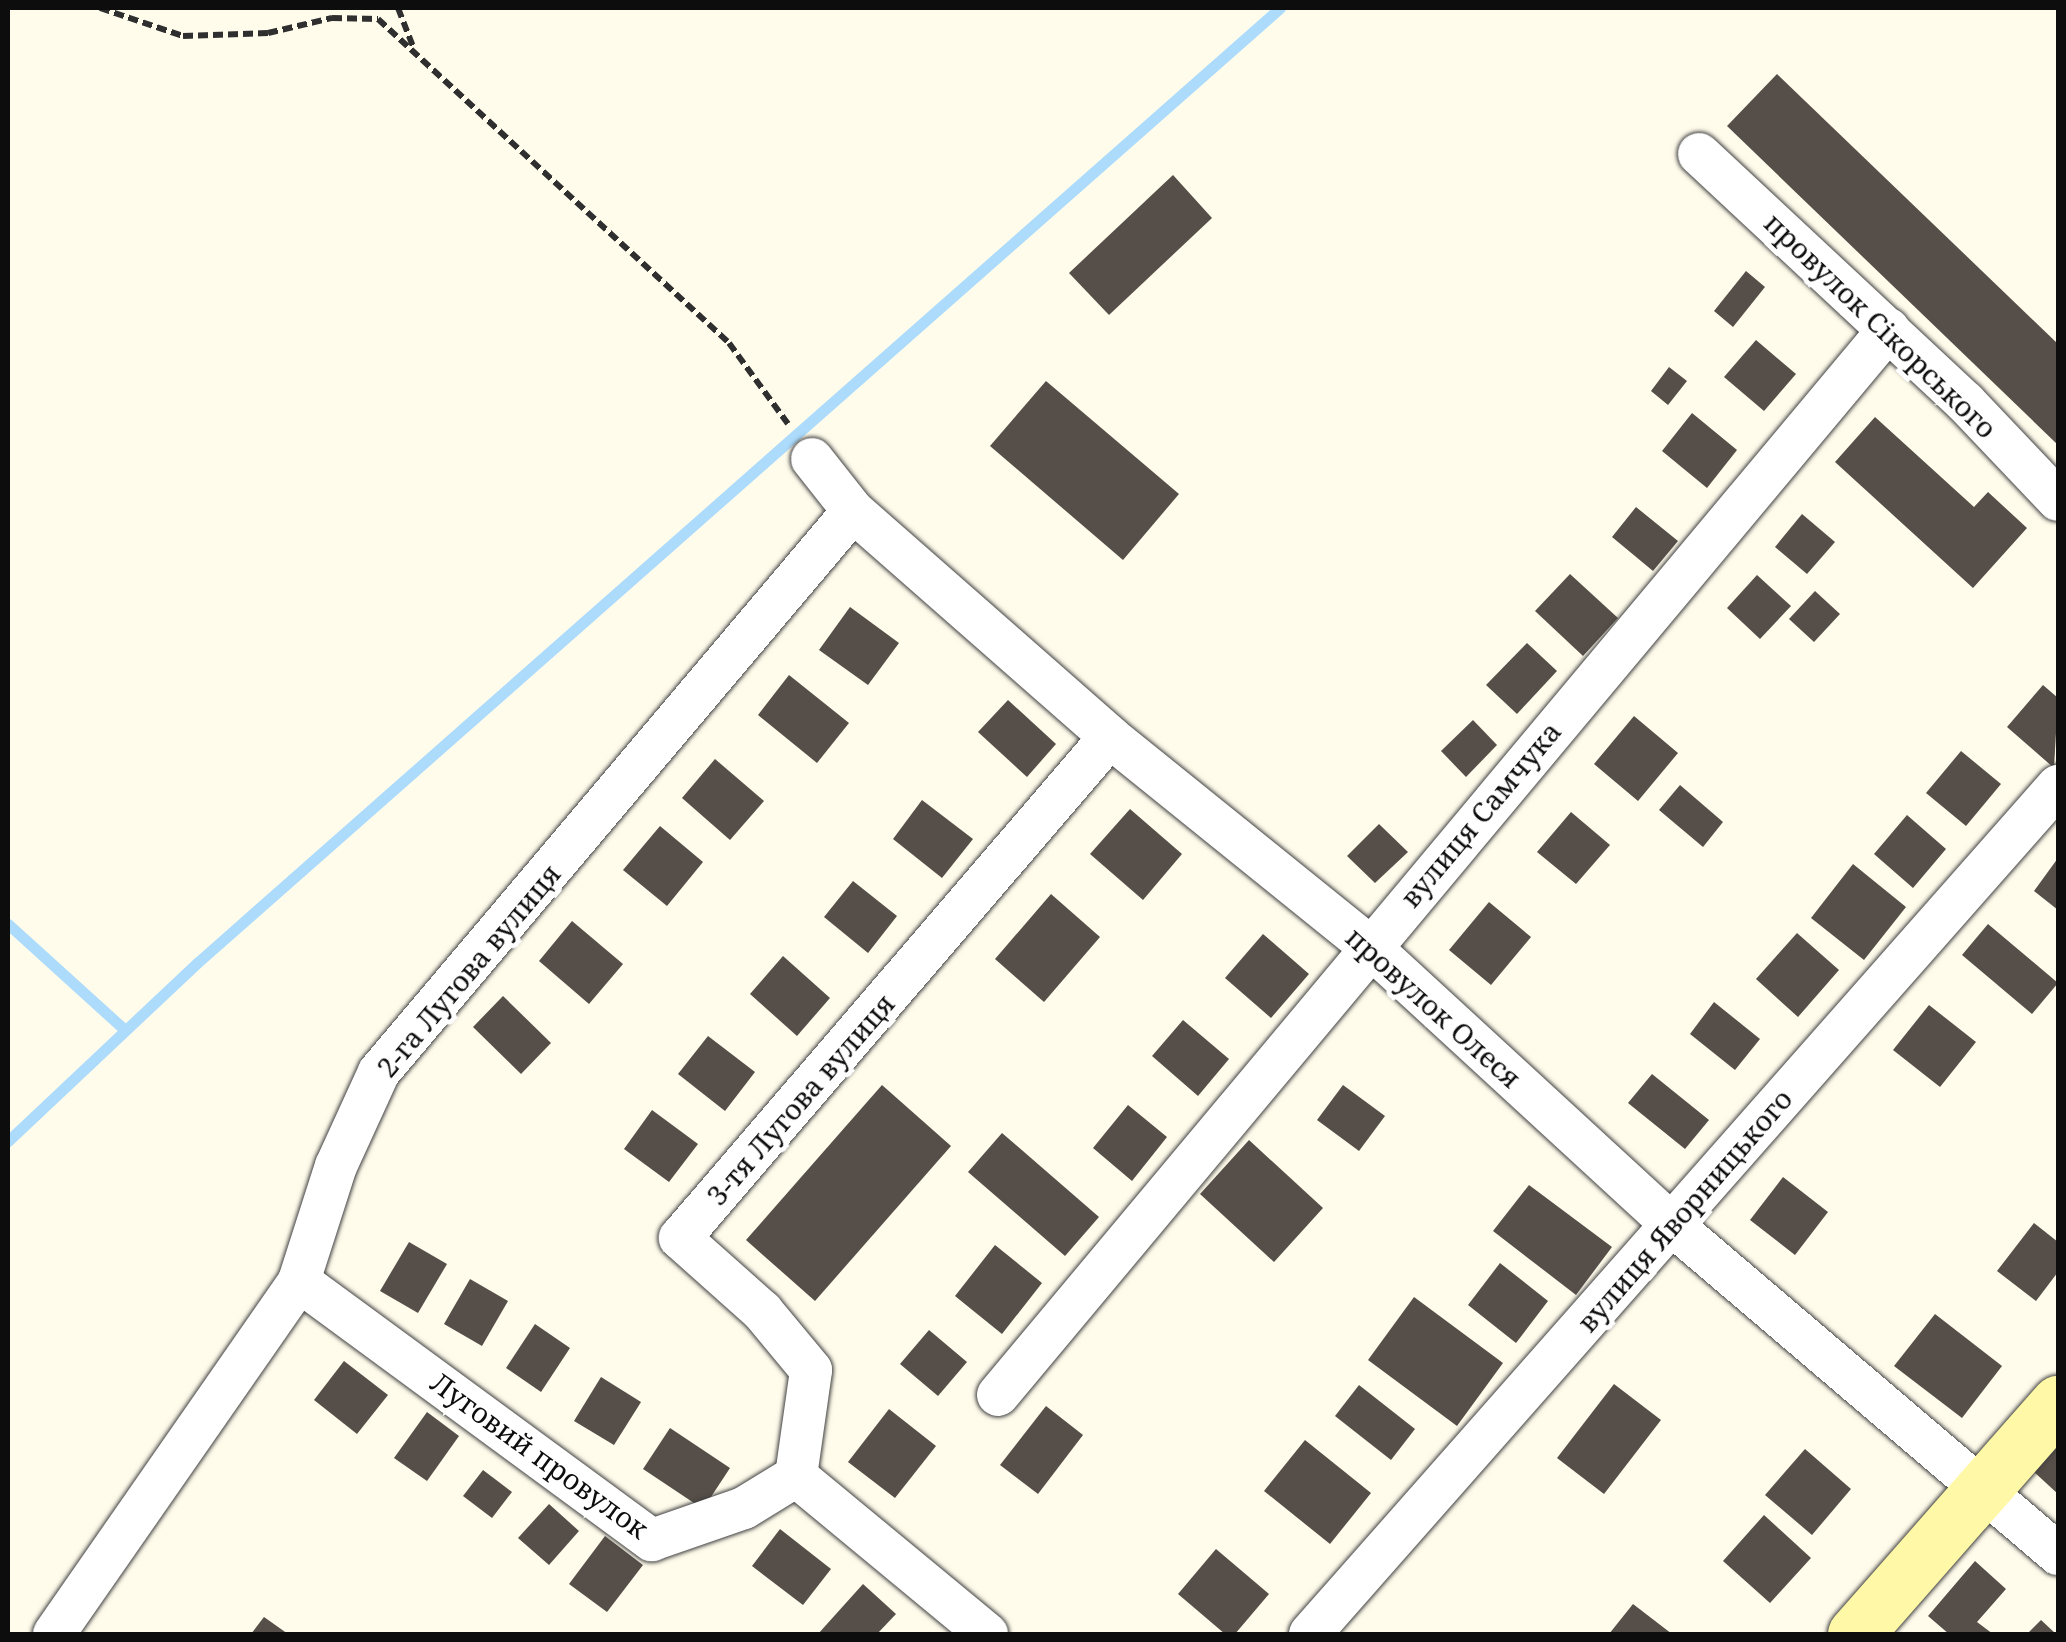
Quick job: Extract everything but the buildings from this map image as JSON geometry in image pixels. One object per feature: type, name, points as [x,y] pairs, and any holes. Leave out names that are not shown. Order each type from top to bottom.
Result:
[{"type":"street","name":"провулок Сікорського","points":[[1699,154],[1889,328],[2058,500]]},
{"type":"street","name":"вулиця Самчука","points":[[998,1394],[1889,328]]},
{"type":"street","name":"провулок Олеся","points":[[800,442],[854,511],[1110,738],[1369,946],[1672,1224],[2058,1554]]},
{"type":"street","name":"2-га Лугова вулиця","points":[[57,1631],[300,1281],[336,1166],[379,1072],[854,511]]},
{"type":"street","name":"3-тя Лугова вулиця","points":[[796,1476],[811,1370],[762,1311],[680,1238],[1110,738]]},
{"type":"street","name":"вулиця Яворницького","points":[[1310,1634],[2058,786]]},
{"type":"street","name":"Луговий провулок","points":[[300,1281],[652,1540],[744,1508],[796,1476]]},
{"type":"street","points":[[1855,1634],[2058,1404]]},
{"type":"street","points":[[796,1476],[987,1634]]},
{"type":"path","points":[[100,8],[183,36],[378,19],[729,344],[800,442]]},
{"type":"path","points":[[398,8],[417,55]]},
{"type":"waterway","points":[[8,1141],[197,963],[1280,8]]},
{"type":"waterway","points":[[8,924],[125,1030]]}]
